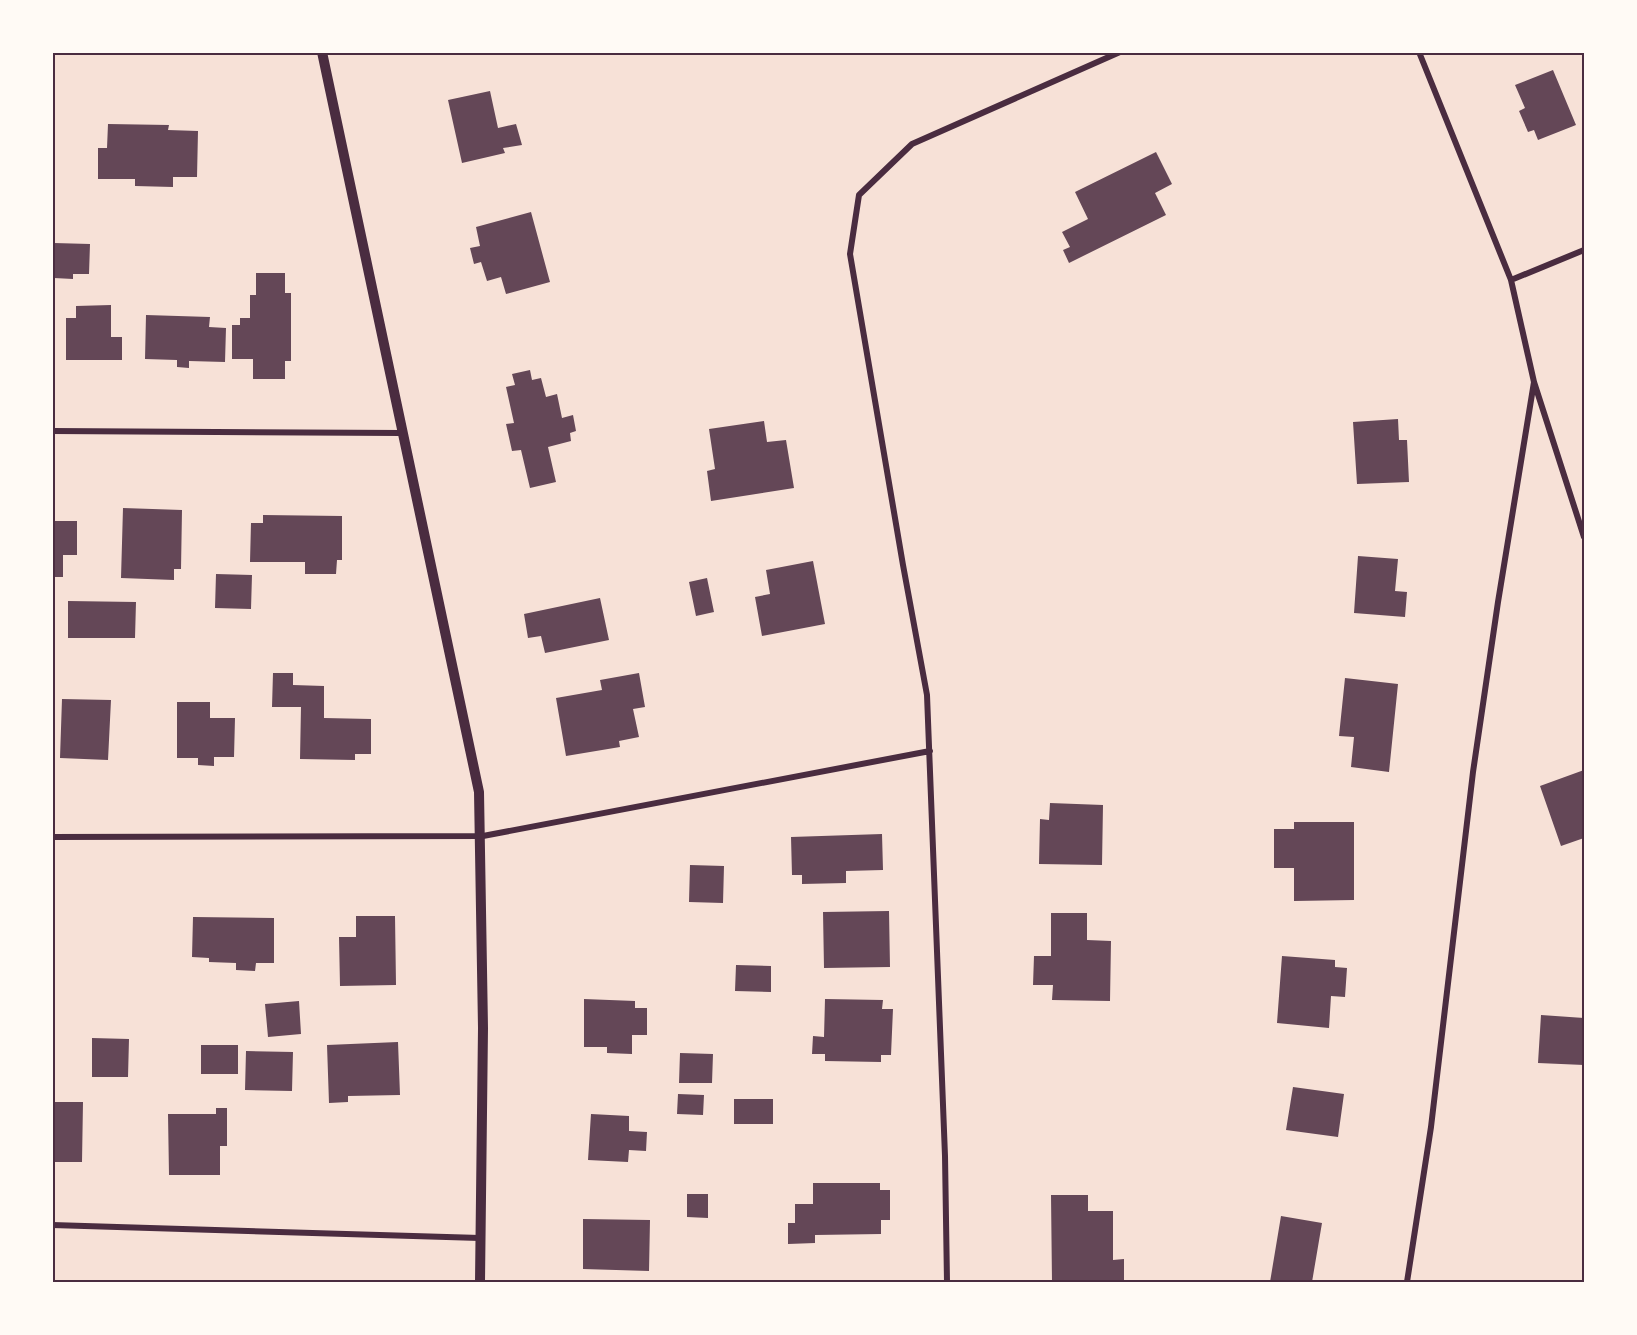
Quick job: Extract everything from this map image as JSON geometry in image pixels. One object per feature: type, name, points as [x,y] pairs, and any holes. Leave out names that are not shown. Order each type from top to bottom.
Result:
[{"type":"street","points":[[322,52],[479,792],[483,1028],[480,1282]]},
{"type":"street","points":[[947,1282],[944,1132],[927,695],[900,553],[850,254],[859,195],[912,144],[1120,52]]},
{"type":"street","points":[[1419,52],[1511,279],[1534,382],[1584,537]]},
{"type":"street","points":[[1511,279],[1584,250]]},
{"type":"street","points":[[1407,1282],[1431,1127],[1473,772],[1534,382]]},
{"type":"street","points":[[52,430],[402,433]]},
{"type":"street","points":[[52,837],[480,836],[930,752]]},
{"type":"street","points":[[52,1225],[480,1238]]},
{"type":"building","points":[[1553,70],[1576,125],[1538,140],[1534,130],[1528,132],[1519,111],[1525,108],[1515,85]]},
{"type":"building","points":[[490,91],[498,128],[516,124],[522,145],[503,148],[505,153],[462,163],[448,100]]},
{"type":"building","points":[[108,124],[169,125],[168,130],[198,131],[197,177],[173,177],[173,187],[135,186],[135,179],[98,179],[98,148],[107,148]]},
{"type":"building","points":[[1156,152],[1172,184],[1155,193],[1166,215],[1069,263],[1063,250],[1070,247],[1062,232],[1088,219],[1075,192]]},
{"type":"building","points":[[531,212],[550,282],[506,294],[501,277],[487,281],[481,262],[474,264],[470,248],[480,246],[476,227]]},
{"type":"building","points":[[54,243],[90,244],[89,274],[73,274],[73,279],[54,278]]},
{"type":"building","points":[[256,273],[285,273],[285,293],[291,293],[291,361],[285,361],[285,379],[253,379],[253,359],[232,359],[232,325],[240,325],[240,318],[250,318],[250,295],[256,295]]},
{"type":"building","points":[[111,305],[111,337],[122,337],[122,360],[66,360],[66,318],[76,318],[76,306]]},
{"type":"building","points":[[146,315],[210,317],[209,327],[226,328],[225,362],[189,361],[189,368],[177,367],[177,360],[145,359]]},
{"type":"building","points":[[530,370],[532,380],[541,378],[546,397],[557,394],[562,418],[573,415],[576,431],[570,433],[571,441],[548,447],[556,482],[530,488],[521,450],[512,451],[506,424],[514,423],[506,387],[515,385],[512,374]]},
{"type":"building","points":[[1398,419],[1399,440],[1407,440],[1409,482],[1357,484],[1353,422]]},
{"type":"building","points":[[764,421],[767,442],[786,440],[794,488],[711,501],[707,471],[715,469],[709,429]]},
{"type":"building","points":[[123,508],[182,510],[181,569],[174,569],[174,580],[121,578]]},
{"type":"building","points":[[263,515],[342,516],[342,560],[337,560],[336,574],[305,574],[305,562],[250,562],[251,523],[263,523]]},
{"type":"building","points":[[52,521],[77,521],[77,555],[63,555],[63,577],[52,577]]},
{"type":"building","points":[[1358,556],[1398,559],[1395,591],[1407,592],[1405,617],[1354,613]]},
{"type":"building","points":[[813,561],[825,624],[762,636],[755,597],[770,594],[766,570]]},
{"type":"building","points":[[216,574],[252,575],[251,609],[215,608]]},
{"type":"building","points":[[707,578],[714,612],[696,616],[689,582]]},
{"type":"building","points":[[600,598],[609,640],[545,653],[541,636],[528,638],[524,614]]},
{"type":"building","points":[[68,601],[136,602],[135,638],[68,638]]},
{"type":"building","points":[[273,673],[293,673],[293,685],[324,686],[324,718],[371,719],[371,754],[355,754],[355,760],[300,759],[301,707],[272,707]]},
{"type":"building","points":[[639,673],[645,707],[633,709],[639,737],[619,741],[620,747],[566,756],[556,698],[602,690],[600,680]]},
{"type":"building","points":[[1345,678],[1398,684],[1389,772],[1351,767],[1354,737],[1339,736]]},
{"type":"building","points":[[62,699],[111,700],[108,760],[60,758]]},
{"type":"building","points":[[177,702],[210,702],[210,718],[235,718],[234,757],[214,757],[214,766],[198,765],[198,758],[177,758]]},
{"type":"building","points":[[1584,770],[1584,838],[1561,846],[1540,786]]},
{"type":"building","points":[[1050,803],[1103,805],[1102,865],[1039,864],[1040,819],[1049,820]]},
{"type":"building","points":[[1294,822],[1354,822],[1354,900],[1294,901],[1294,868],[1274,868],[1274,829],[1294,829]]},
{"type":"building","points":[[882,834],[883,870],[846,871],[846,883],[802,884],[802,875],[792,875],[791,837]]},
{"type":"building","points":[[690,865],[724,866],[723,903],[689,902]]},
{"type":"building","points":[[889,911],[890,967],[824,968],[823,912]]},
{"type":"building","points":[[1051,913],[1087,913],[1087,940],[1111,941],[1110,1001],[1052,1000],[1053,985],[1033,985],[1034,956],[1051,956]]},
{"type":"building","points":[[356,916],[395,916],[396,985],[340,986],[339,937],[356,937]]},
{"type":"building","points":[[193,917],[274,918],[274,963],[256,963],[255,971],[236,970],[236,963],[209,962],[209,958],[192,957]]},
{"type":"building","points":[[1282,956],[1335,960],[1335,967],[1347,968],[1345,997],[1331,996],[1329,1028],[1277,1023]]},
{"type":"building","points":[[736,965],[771,966],[771,992],[735,991]]},
{"type":"building","points":[[584,999],[635,1001],[635,1008],[647,1008],[647,1035],[632,1035],[632,1054],[607,1053],[607,1047],[584,1047]]},
{"type":"building","points":[[825,999],[883,1000],[882,1009],[893,1009],[891,1055],[881,1055],[881,1062],[825,1061],[825,1054],[812,1054],[813,1036],[824,1037]]},
{"type":"building","points":[[299,1001],[301,1034],[268,1037],[265,1004]]},
{"type":"building","points":[[1541,1015],[1584,1018],[1584,1065],[1538,1063]]},
{"type":"building","points":[[92,1038],[129,1039],[128,1077],[92,1077]]},
{"type":"building","points":[[398,1042],[400,1095],[348,1096],[348,1102],[329,1103],[327,1045]]},
{"type":"building","points":[[201,1045],[238,1045],[238,1074],[201,1074]]},
{"type":"building","points":[[246,1051],[293,1052],[292,1091],[245,1090]]},
{"type":"building","points":[[680,1053],[713,1054],[712,1083],[679,1083]]},
{"type":"building","points":[[1293,1087],[1344,1094],[1338,1137],[1286,1130]]},
{"type":"building","points":[[678,1094],[704,1095],[703,1115],[677,1114]]},
{"type":"building","points":[[734,1099],[773,1099],[773,1124],[734,1124]]},
{"type":"building","points":[[52,1102],[83,1102],[82,1162],[52,1162]]},
{"type":"building","points":[[216,1108],[227,1108],[227,1146],[220,1146],[220,1175],[169,1175],[168,1114],[216,1114]]},
{"type":"building","points":[[591,1114],[629,1116],[629,1131],[647,1132],[646,1151],[629,1150],[628,1162],[588,1160]]},
{"type":"building","points":[[813,1183],[880,1183],[880,1190],[890,1190],[890,1220],[881,1220],[881,1234],[815,1235],[815,1243],[788,1244],[788,1223],[795,1223],[795,1204],[813,1204]]},
{"type":"building","points":[[687,1194],[708,1194],[708,1218],[687,1217]]},
{"type":"building","points":[[1051,1195],[1088,1195],[1088,1211],[1113,1211],[1113,1260],[1124,1259],[1124,1282],[1052,1282]]},
{"type":"building","points":[[1281,1216],[1322,1223],[1312,1282],[1270,1282]]},
{"type":"building","points":[[583,1219],[650,1220],[649,1271],[583,1269]]}]
